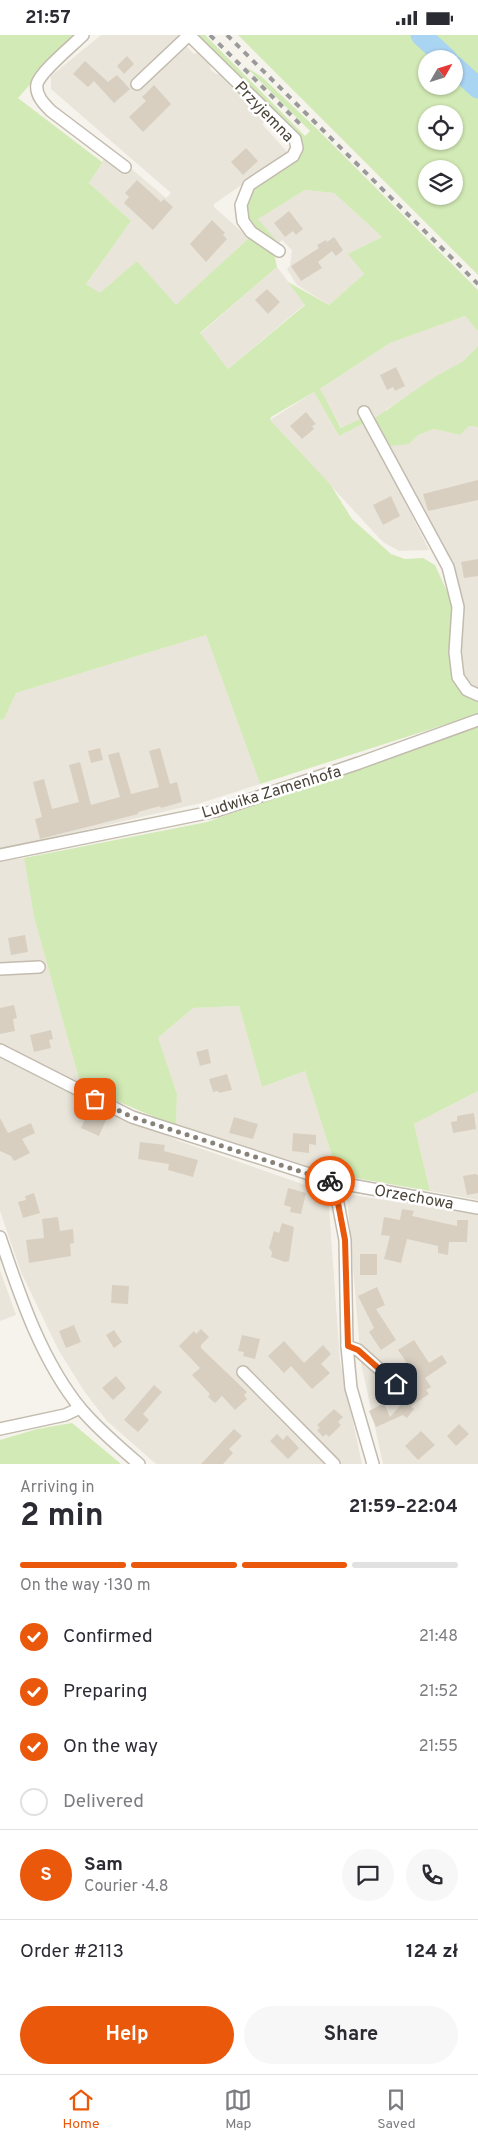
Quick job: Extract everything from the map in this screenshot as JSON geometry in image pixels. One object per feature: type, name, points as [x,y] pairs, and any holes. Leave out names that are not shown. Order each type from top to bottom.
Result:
[{"type":"street","points":[[83,35],[40,78],[37,91],[43,103],[52,111],[125,167]]},
{"type":"street","name":"Przyjemna","points":[[137,84],[189,35],[295,139],[297,148],[293,156],[248,187],[241,205],[243,221],[251,233],[279,251]]},
{"type":"street","points":[[364,412],[448,567],[458,607],[455,652],[458,677],[467,689],[478,695]]},
{"type":"street","name":"Ludwika Zamenhofa","points":[[0,855],[216,811],[360,763],[478,720]]},
{"type":"street","points":[[0,969],[39,967]]},
{"type":"street","name":"Orzechowa","points":[[0,1050],[132,1117],[334,1182],[478,1208]]},
{"type":"street","points":[[334,1182],[345,1240],[351,1388],[373,1464]]},
{"type":"street","points":[[0,1237],[36,1331],[62,1381],[80,1408],[139,1464]]},
{"type":"street","points":[[348,1346],[358,1350],[396,1384]]},
{"type":"street","points":[[243,1372],[334,1464]]},
{"type":"street","points":[[0,1429],[64,1415],[80,1408]]},
{"type":"shaded area","points":[[101,35],[179,35],[179,39],[194,54],[199,52],[211,64],[210,69],[216,74],[221,74],[264,115],[263,125],[288,153],[214,204],[214,207],[249,238],[176,306],[137,261],[100,294],[86,284],[131,221],[89,183],[106,157],[127,165],[166,198],[171,193],[51,89],[51,76]]},
{"type":"shaded area","points":[[305,190],[334,193],[382,237],[349,254],[364,274],[329,305],[297,285],[287,269],[290,266],[292,250],[282,240],[278,243],[258,219]]},
{"type":"shaded area","points":[[277,267],[305,304],[228,369],[200,334]]},
{"type":"shaded area","points":[[465,316],[478,331],[478,346],[462,362],[385,410],[409,444],[418,435],[434,429],[460,435],[469,426],[478,427],[478,693],[460,677],[449,565],[370,419],[375,418],[373,413],[342,428],[319,390],[390,343]]},
{"type":"shaded area","points":[[314,392],[339,436],[365,423],[429,550],[399,551],[383,542],[270,420]]},
{"type":"shaded area","points":[[206,635],[260,784],[201,803],[0,850],[0,720],[4,719],[16,693]]},
{"type":"shaded area","points":[[24,858],[34,917],[81,1086],[50,1068],[0,1045],[0,861]]},
{"type":"shaded area","points":[[239,1006],[262,1087],[305,1071],[338,1175],[176,1126],[177,1094],[157,1039],[193,1008]]},
{"type":"shaded area","points":[[0,1057],[40,1078],[179,1141],[328,1193],[340,1361],[362,1464],[156,1464],[107,1421],[84,1391],[58,1349],[21,1272],[0,1211]]},
{"type":"shaded area","points":[[478,1091],[478,1200],[430,1191],[414,1124]]},
{"type":"shaded area","points":[[347,1194],[478,1215],[478,1464],[383,1464],[361,1363]]},
{"type":"shaded area","points":[[0,1270],[16,1315],[0,1321]]},
{"type":"green space","points":[[0,35],[74,35],[18,98],[102,162],[106,157],[89,183],[131,221],[86,284],[100,293],[137,261],[176,305],[249,238],[274,253],[277,267],[200,333],[228,369],[305,305],[288,282],[329,305],[364,274],[348,254],[382,237],[334,193],[305,190],[258,219],[276,240],[256,232],[245,211],[250,190],[300,146],[198,37],[200,35],[205,35],[305,136],[310,131],[246,67],[262,77],[318,130],[478,290],[478,331],[465,316],[390,343],[320,389],[341,428],[362,418],[365,423],[339,436],[314,392],[271,417],[270,420],[330,484],[352,519],[391,554],[405,559],[423,558],[435,565],[455,609],[452,676],[465,696],[478,696],[478,717],[458,725],[456,721],[260,784],[206,635],[16,693],[4,719],[0,720]]},
{"type":"green space","points":[[238,35],[417,35],[433,50],[418,50],[418,95],[463,95],[463,79],[478,93],[478,275]]},
{"type":"green space","points":[[426,35],[478,35],[478,84],[463,70],[463,50],[442,50]]},
{"type":"green space","points":[[478,346],[478,427],[469,426],[460,435],[434,429],[418,435],[409,444],[390,446],[375,418],[436,376],[462,362]]},
{"type":"green space","points":[[478,727],[478,1091],[414,1124],[430,1191],[338,1175],[305,1071],[262,1087],[239,1006],[193,1008],[158,1038],[177,1094],[176,1126],[81,1086],[34,917],[24,858],[207,822]]},
{"type":"green space","points":[[72,1423],[121,1464],[0,1464],[0,1440],[37,1429]]},
{"type":"building","points":[[127,56],[134,64],[124,74],[117,66]]},
{"type":"building","points":[[85,61],[108,82],[117,75],[130,89],[114,103],[94,81],[88,87],[73,74]]},
{"type":"building","points":[[154,85],[171,104],[143,132],[129,117],[146,101],[142,97]]},
{"type":"building","points":[[246,148],[258,161],[243,175],[231,162]]},
{"type":"building","points":[[137,180],[161,202],[164,199],[173,207],[153,230],[124,203],[129,197],[125,193]]},
{"type":"building","points":[[289,211],[303,229],[296,235],[293,231],[285,237],[274,223]]},
{"type":"building","points":[[212,220],[225,233],[223,235],[227,239],[206,262],[190,244]]},
{"type":"building","points":[[334,237],[343,250],[336,256],[332,251],[318,262],[322,268],[301,281],[291,266],[319,248],[317,245],[326,240],[327,242]]},
{"type":"building","points":[[267,289],[280,302],[268,314],[255,300]]},
{"type":"building","points":[[396,367],[405,386],[395,391],[393,387],[387,390],[380,375]]},
{"type":"building","points":[[306,412],[316,424],[312,426],[314,429],[302,439],[290,426]]},
{"type":"building","points":[[478,480],[478,500],[428,511],[423,494]]},
{"type":"building","points":[[391,496],[400,516],[383,525],[373,505]]},
{"type":"building","points":[[478,559],[478,576],[464,578],[461,562]]},
{"type":"building","points":[[100,748],[103,760],[91,763],[88,751]]},
{"type":"building","points":[[160,748],[170,784],[177,782],[182,802],[161,808],[160,806],[138,812],[138,814],[40,839],[35,819],[42,817],[33,782],[44,779],[52,809],[79,802],[69,765],[80,762],[91,805],[120,797],[108,755],[119,752],[131,794],[159,787],[149,751]]},
{"type":"building","points":[[25,935],[28,952],[11,955],[8,938]]},
{"type":"building","points":[[14,1005],[17,1018],[13,1019],[15,1031],[0,1034],[0,1008]]},
{"type":"building","points":[[51,1030],[53,1039],[49,1040],[51,1048],[34,1052],[30,1035]]},
{"type":"building","points":[[208,1049],[211,1063],[200,1066],[196,1052]]},
{"type":"building","points":[[227,1074],[232,1090],[219,1093],[218,1091],[213,1092],[209,1079]]},
{"type":"building","points":[[88,1113],[106,1120],[99,1136],[81,1128]]},
{"type":"building","points":[[474,1113],[476,1129],[453,1133],[451,1122],[457,1121],[457,1116]]},
{"type":"building","points":[[234,1117],[258,1124],[253,1139],[229,1133]]},
{"type":"building","points":[[0,1118],[8,1133],[31,1123],[35,1133],[22,1139],[30,1153],[14,1161],[11,1156],[0,1151]]},
{"type":"building","points":[[293,1133],[316,1135],[316,1145],[309,1144],[309,1153],[292,1151]]},
{"type":"building","points":[[140,1142],[165,1145],[164,1151],[198,1160],[193,1177],[168,1170],[169,1164],[138,1159]]},
{"type":"building","points":[[478,1175],[478,1193],[467,1195],[463,1176]]},
{"type":"building","points":[[288,1188],[306,1193],[301,1214],[290,1212],[291,1207],[284,1205]]},
{"type":"building","points":[[34,1193],[40,1213],[23,1218],[18,1202],[26,1200],[25,1196]]},
{"type":"building","points":[[402,1209],[414,1211],[412,1216],[457,1226],[457,1220],[468,1220],[467,1242],[449,1242],[448,1255],[438,1253],[438,1246],[407,1239],[401,1263],[384,1259],[390,1236],[381,1235],[384,1217],[400,1220]]},
{"type":"building","points":[[58,1217],[60,1231],[73,1229],[74,1243],[70,1244],[71,1256],[29,1263],[26,1240],[44,1238],[42,1219]]},
{"type":"building","points":[[282,1223],[294,1227],[289,1261],[285,1262],[271,1257],[272,1252],[269,1248],[274,1231],[279,1233]]},
{"type":"building","points":[[360,1254],[377,1254],[377,1275],[360,1275]]},
{"type":"building","points":[[112,1285],[129,1286],[128,1304],[111,1303]]},
{"type":"building","points":[[377,1287],[385,1305],[376,1309],[396,1340],[381,1350],[369,1332],[374,1328],[358,1296]]},
{"type":"building","points":[[74,1325],[81,1342],[66,1348],[59,1331]]},
{"type":"building","points":[[201,1329],[209,1337],[201,1345],[201,1348],[247,1392],[244,1395],[247,1399],[235,1410],[222,1396],[215,1403],[208,1397],[210,1394],[192,1375],[200,1368],[179,1346],[194,1331],[196,1334]]},
{"type":"building","points":[[114,1330],[122,1342],[114,1348],[106,1335]]},
{"type":"building","points":[[242,1335],[260,1339],[255,1359],[243,1356],[244,1352],[238,1351]]},
{"type":"building","points":[[414,1340],[429,1363],[442,1355],[447,1363],[425,1378],[431,1387],[426,1390],[429,1394],[411,1406],[414,1409],[407,1418],[403,1415],[376,1427],[369,1411],[384,1403],[390,1417],[412,1392],[406,1382],[415,1375],[398,1350]]},
{"type":"building","points":[[284,1341],[304,1363],[323,1345],[331,1354],[321,1364],[330,1373],[312,1389],[291,1366],[284,1373],[268,1356]]},
{"type":"building","points":[[116,1376],[126,1388],[113,1400],[102,1388]]},
{"type":"building","points":[[154,1385],[162,1392],[143,1414],[149,1420],[138,1432],[124,1420]]},
{"type":"building","points":[[334,1409],[343,1417],[338,1422],[341,1425],[329,1437],[326,1434],[323,1437],[317,1430],[320,1428],[317,1425]]},
{"type":"building","points":[[459,1424],[469,1434],[456,1446],[447,1436]]},
{"type":"building","points":[[234,1429],[242,1436],[229,1449],[233,1453],[223,1464],[201,1464]]},
{"type":"building","points":[[421,1431],[435,1445],[418,1460],[405,1446]]},
{"type":"building","points":[[277,1434],[283,1440],[287,1435],[299,1448],[288,1459],[270,1441]]},
{"type":"waterway","points":[[421,35],[437,50]]},
{"type":"waterway","points":[[463,74],[478,88]]},
{"type":"railway","points":[[210,35],[303,127]]},
{"type":"railway","points":[[227,35],[478,284]]},
{"type":"way so far","points":[[95,1099],[132,1117],[330,1181]]},
{"type":"route","points":[[330,1181],[334,1182],[345,1240],[348,1346],[358,1350],[396,1384]]}]
